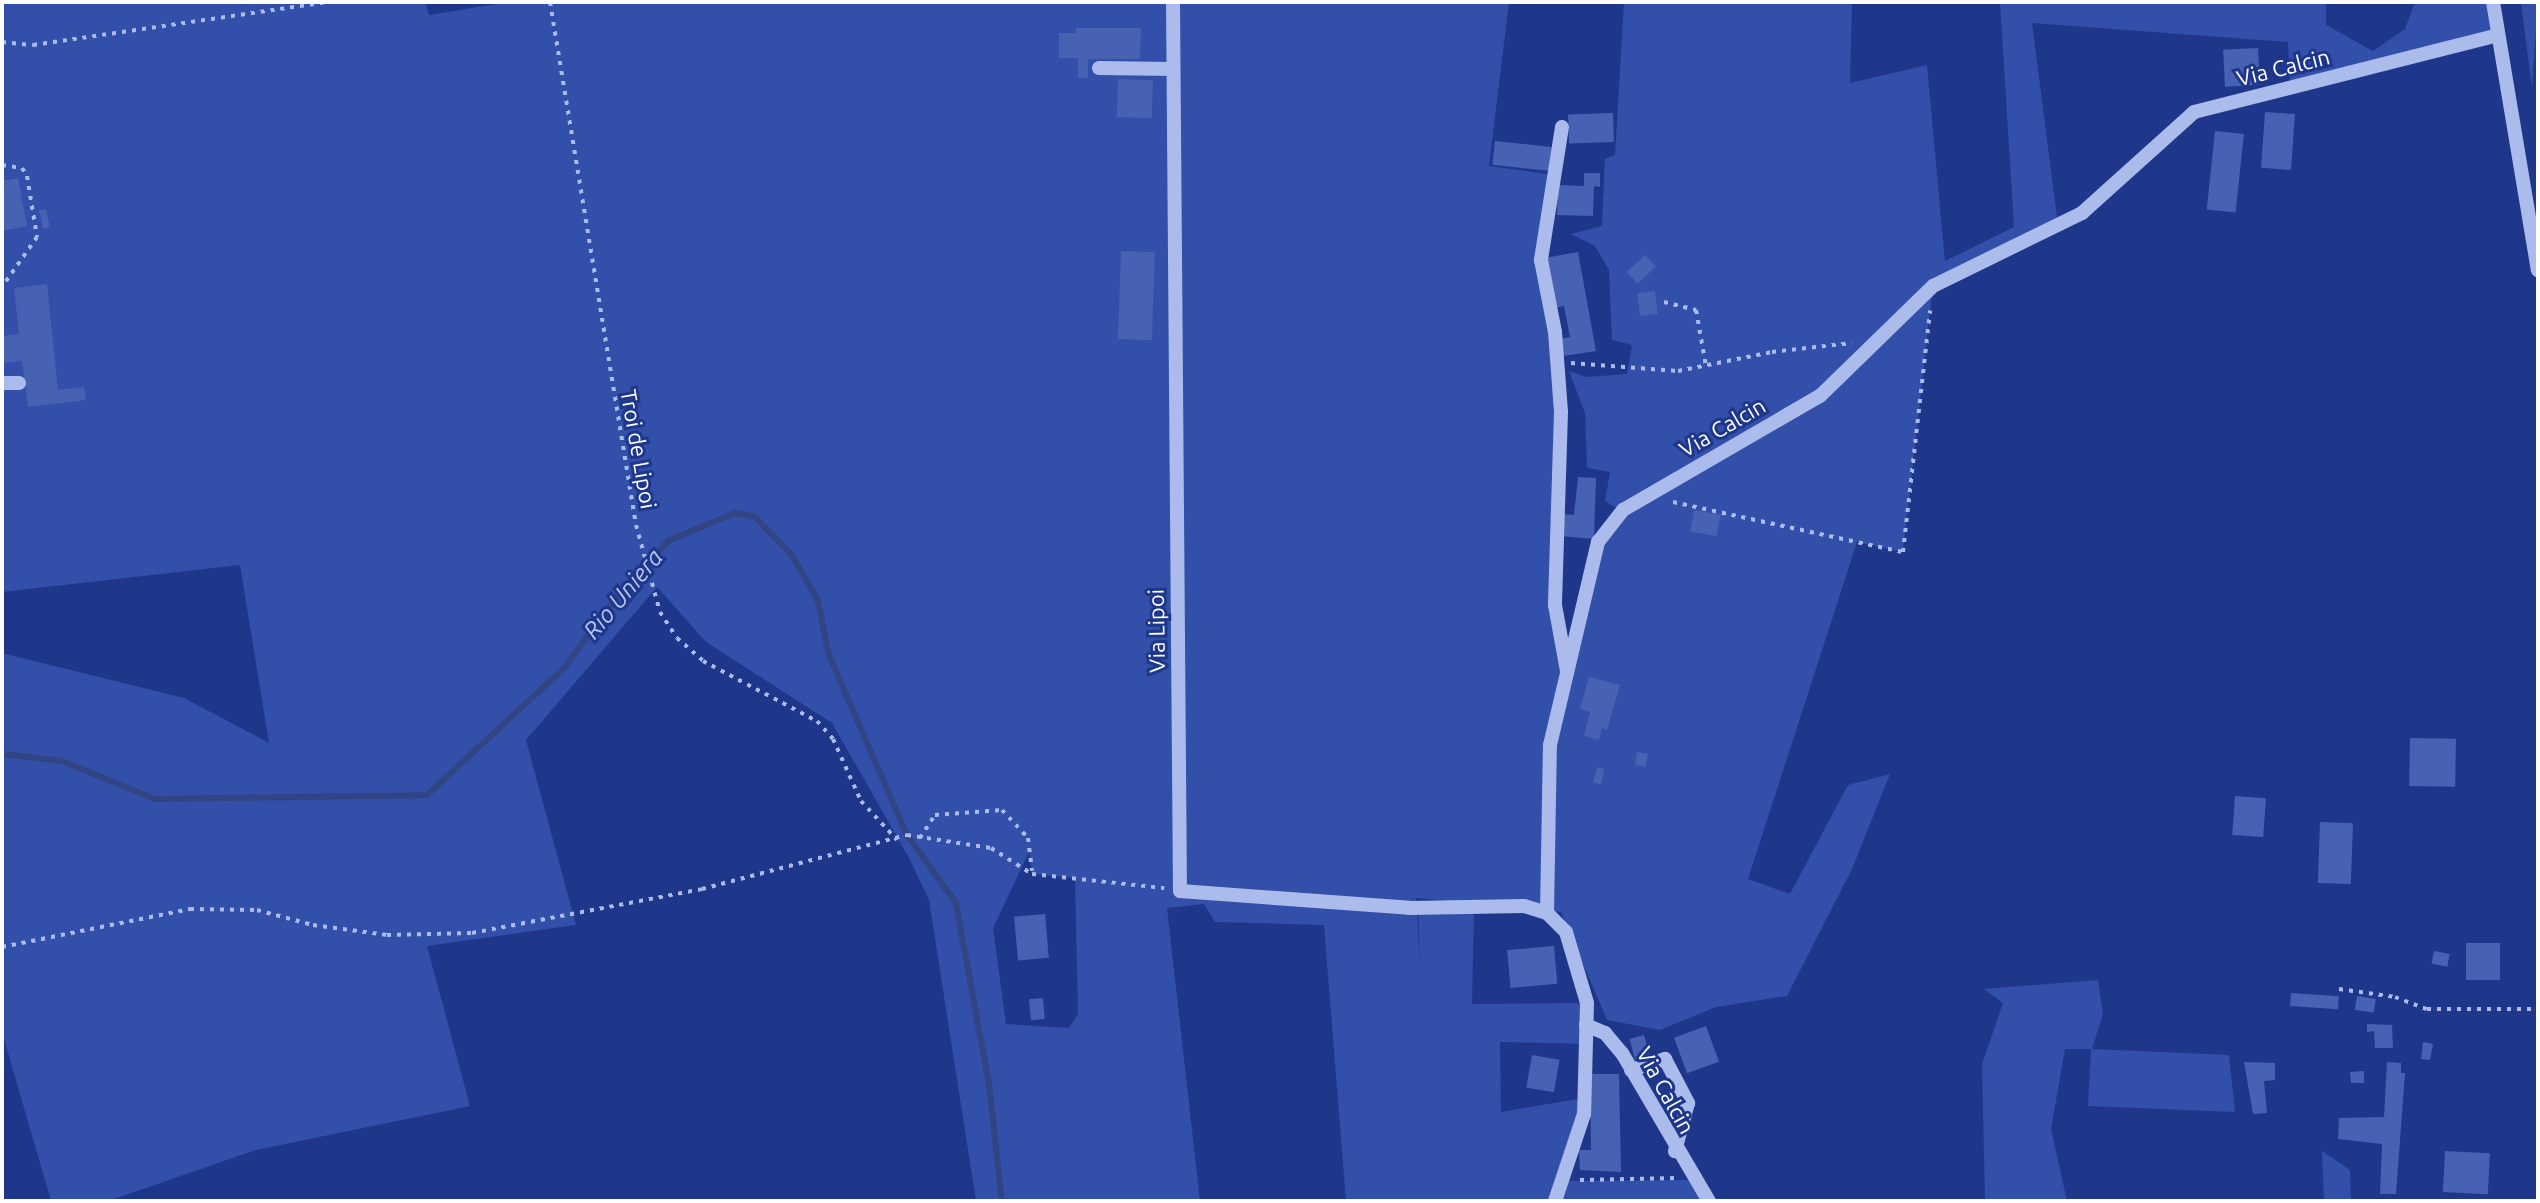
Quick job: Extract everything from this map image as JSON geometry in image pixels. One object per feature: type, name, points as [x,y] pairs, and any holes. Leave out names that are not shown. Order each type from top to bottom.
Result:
[{"type":"street","name":"Via Lipoi","points":[[1173,2],[1180,891]]},
{"type":"street","points":[[2493,2],[2495,36],[2538,270]]},
{"type":"street","name":"Via Calcin","points":[[1547,913],[1550,745],[1567,671],[1577,647],[1598,542],[1623,510],[1820,396],[1933,286],[2082,213],[2194,112],[2495,36]]},
{"type":"street","points":[[1099,68],[1173,69]]},
{"type":"street","points":[[1562,127],[1541,260],[1558,364],[1555,605],[1567,671]]},
{"type":"street","points":[[2,383],[19,383]]},
{"type":"street","points":[[1180,891],[1409,908],[1524,906],[1547,913],[1566,932],[1587,1003],[1584,1114],[1555,1201]]},
{"type":"street","name":"Via Calcin","points":[[1586,1025],[1605,1033],[1631,1070],[1675,1151],[1709,1201]]},
{"type":"street","points":[[1631,1070],[1665,1059],[1688,1103],[1675,1151]]},
{"type":"path","points":[[2,42],[33,45],[326,2]]},
{"type":"path","name":"Troi de Lipoi","points":[[550,2],[636,525],[660,612],[677,638],[703,661],[817,721],[833,739],[861,801],[897,840]]},
{"type":"path","points":[[2,165],[22,168],[27,176],[37,237],[2,287]]},
{"type":"path","points":[[1662,504],[1705,507],[1903,552],[1933,286]]},
{"type":"path","points":[[1664,302],[1696,310],[1706,366]]},
{"type":"path","points":[[1558,364],[1678,371],[1772,352],[1877,340]]},
{"type":"path","points":[[920,838],[935,815],[1002,810],[1028,838],[1032,874]]},
{"type":"path","points":[[2,947],[190,909],[257,910],[313,925],[387,935],[472,933],[702,889],[897,840],[920,838],[991,848],[1032,874],[1180,891]]},
{"type":"path","points":[[2339,989],[2395,997],[2427,1009],[2538,1009]]},
{"type":"path","points":[[1562,1181],[1694,1180]]},
{"type":"shaded area","points":[[2,2],[425,2],[429,15],[509,2],[1509,2],[1489,166],[1554,175],[1541,260],[1555,332],[1559,629],[1566,669],[1598,542],[1622,511],[1605,501],[1610,472],[1587,468],[1585,413],[1569,371],[1587,377],[1627,374],[1632,345],[1612,340],[1609,270],[1595,246],[1571,234],[1602,226],[1605,159],[1615,155],[1624,2],[1852,2],[1850,83],[1927,65],[1945,261],[2014,227],[2000,2],[2326,2],[2326,25],[2373,51],[2405,29],[2415,2],[2493,2],[2495,36],[2290,87],[2288,42],[2032,23],[2058,225],[1933,286],[1903,552],[1857,542],[1748,879],[1790,894],[1848,785],[1890,774],[1852,869],[1787,996],[1716,1007],[1660,1030],[1607,1020],[1561,912],[1416,898],[1420,966],[1418,908],[1474,907],[1472,1004],[1587,1003],[1586,1044],[1500,1042],[1501,1112],[1584,1098],[1562,1181],[1694,1180],[1709,1201],[1346,1201],[1324,925],[1215,922],[1204,904],[1167,908],[1200,1201],[976,1201],[929,900],[909,858],[832,723],[706,642],[657,587],[526,740],[576,925],[427,946],[470,1106],[256,1150],[108,1201],[51,1201],[2,1032],[2,653],[184,698],[269,743],[240,565],[2,592]],"holes":[[[1029,852],[1032,874],[1075,878],[1078,1014],[1069,1028],[1006,1024],[993,928]]]},
{"type":"shaded area","points":[[2521,2],[2538,2],[2532,88]]},
{"type":"shaded area","points":[[2098,980],[2103,1014],[2092,1049],[2229,1055],[2235,1112],[2088,1106],[2091,1049],[2065,1049],[2051,1129],[2067,1201],[1985,1201],[1982,1064],[2003,1003],[1984,989]]},
{"type":"shaded area","points":[[2322,1151],[2350,1170],[2351,1201],[2324,1201]]},
{"type":"building","points":[[1076,28],[1141,28],[1140,59],[1088,59],[1088,78],[1078,78],[1078,58],[1059,58],[1059,33],[1076,33]]},
{"type":"building","points":[[2258,48],[2260,85],[2225,87],[2223,50]]},
{"type":"building","points":[[1118,79],[1153,80],[1152,118],[1117,117]]},
{"type":"building","points":[[2265,112],[2295,114],[2291,170],[2261,168]]},
{"type":"building","points":[[1613,113],[1614,142],[1569,144],[1568,115]]},
{"type":"building","points":[[2215,131],[2244,134],[2236,213],[2207,210]]},
{"type":"building","points":[[1495,141],[1552,147],[1549,171],[1492,165]]},
{"type":"building","points":[[1584,173],[1600,173],[1600,187],[1594,186],[1593,216],[1557,215],[1558,185],[1584,186]]},
{"type":"building","points":[[18,178],[27,226],[2,231],[2,181]]},
{"type":"building","points":[[46,209],[50,228],[43,229],[39,210]]},
{"type":"building","points":[[1121,251],[1155,252],[1152,340],[1118,339]]},
{"type":"building","points":[[1578,252],[1596,351],[1563,356],[1559,339],[1570,337],[1564,306],[1554,308],[1545,258]]},
{"type":"building","points":[[1645,255],[1656,267],[1638,284],[1627,272]]},
{"type":"building","points":[[47,284],[58,390],[84,387],[86,400],[28,407],[22,361],[2,363],[2,336],[19,334],[14,288]]},
{"type":"building","points":[[1655,291],[1658,314],[1640,316],[1637,293]]},
{"type":"building","points":[[1578,477],[1596,478],[1594,539],[1560,536],[1562,514],[1574,515]]},
{"type":"building","points":[[1694,510],[1721,515],[1717,536],[1690,532]]},
{"type":"building","points":[[1589,677],[1620,685],[1607,730],[1602,728],[1599,740],[1584,736],[1590,712],[1580,709]]},
{"type":"building","points":[[2410,738],[2456,739],[2455,787],[2409,786]]},
{"type":"building","points":[[1637,752],[1648,754],[1646,767],[1635,765]]},
{"type":"building","points":[[1597,767],[1605,769],[1601,784],[1593,783]]},
{"type":"building","points":[[2235,796],[2266,798],[2263,837],[2232,835]]},
{"type":"building","points":[[2320,822],[2353,823],[2351,884],[2318,883]]},
{"type":"building","points":[[1045,914],[1049,958],[1018,961],[1014,917]]},
{"type":"building","points":[[2466,943],[2500,943],[2500,980],[2466,980]]},
{"type":"building","points":[[1554,946],[1557,984],[1510,988],[1507,950]]},
{"type":"building","points":[[2434,951],[2450,954],[2447,967],[2432,964]]},
{"type":"building","points":[[2291,993],[2339,996],[2338,1009],[2290,1006]]},
{"type":"building","points":[[2357,996],[2376,999],[2374,1013],[2355,1010]]},
{"type":"building","points":[[1043,998],[1045,1019],[1031,1020],[1029,999]]},
{"type":"building","points":[[2367,1024],[2392,1025],[2393,1048],[2375,1048],[2374,1031],[2367,1032]]},
{"type":"building","points":[[1706,1026],[1719,1062],[1687,1073],[1674,1038]]},
{"type":"building","points":[[1644,1035],[1650,1058],[1636,1062],[1630,1039]]},
{"type":"building","points":[[2423,1042],[2433,1044],[2430,1060],[2421,1059]]},
{"type":"building","points":[[1532,1055],[1560,1060],[1554,1092],[1526,1087]]},
{"type":"building","points":[[2244,1062],[2275,1063],[2275,1080],[2264,1081],[2267,1113],[2253,1114]]},
{"type":"building","points":[[2387,1062],[2401,1063],[2401,1073],[2405,1073],[2396,1194],[2380,1194],[2382,1144],[2338,1139],[2339,1118],[2384,1117]]},
{"type":"building","points":[[2364,1071],[2364,1083],[2351,1083],[2350,1072]]},
{"type":"building","points":[[1590,1074],[1619,1074],[1621,1172],[1580,1170],[1579,1150],[1591,1150]]},
{"type":"building","points":[[2445,1151],[2490,1153],[2488,1194],[2443,1192]]},
{"type":"waterway","name":"Rio Uniera","points":[[2,754],[62,761],[155,799],[427,795],[564,668],[615,599],[668,541],[735,513],[755,517],[792,555],[818,601],[829,655],[907,835],[956,903],[989,1084],[1002,1201]]}]
